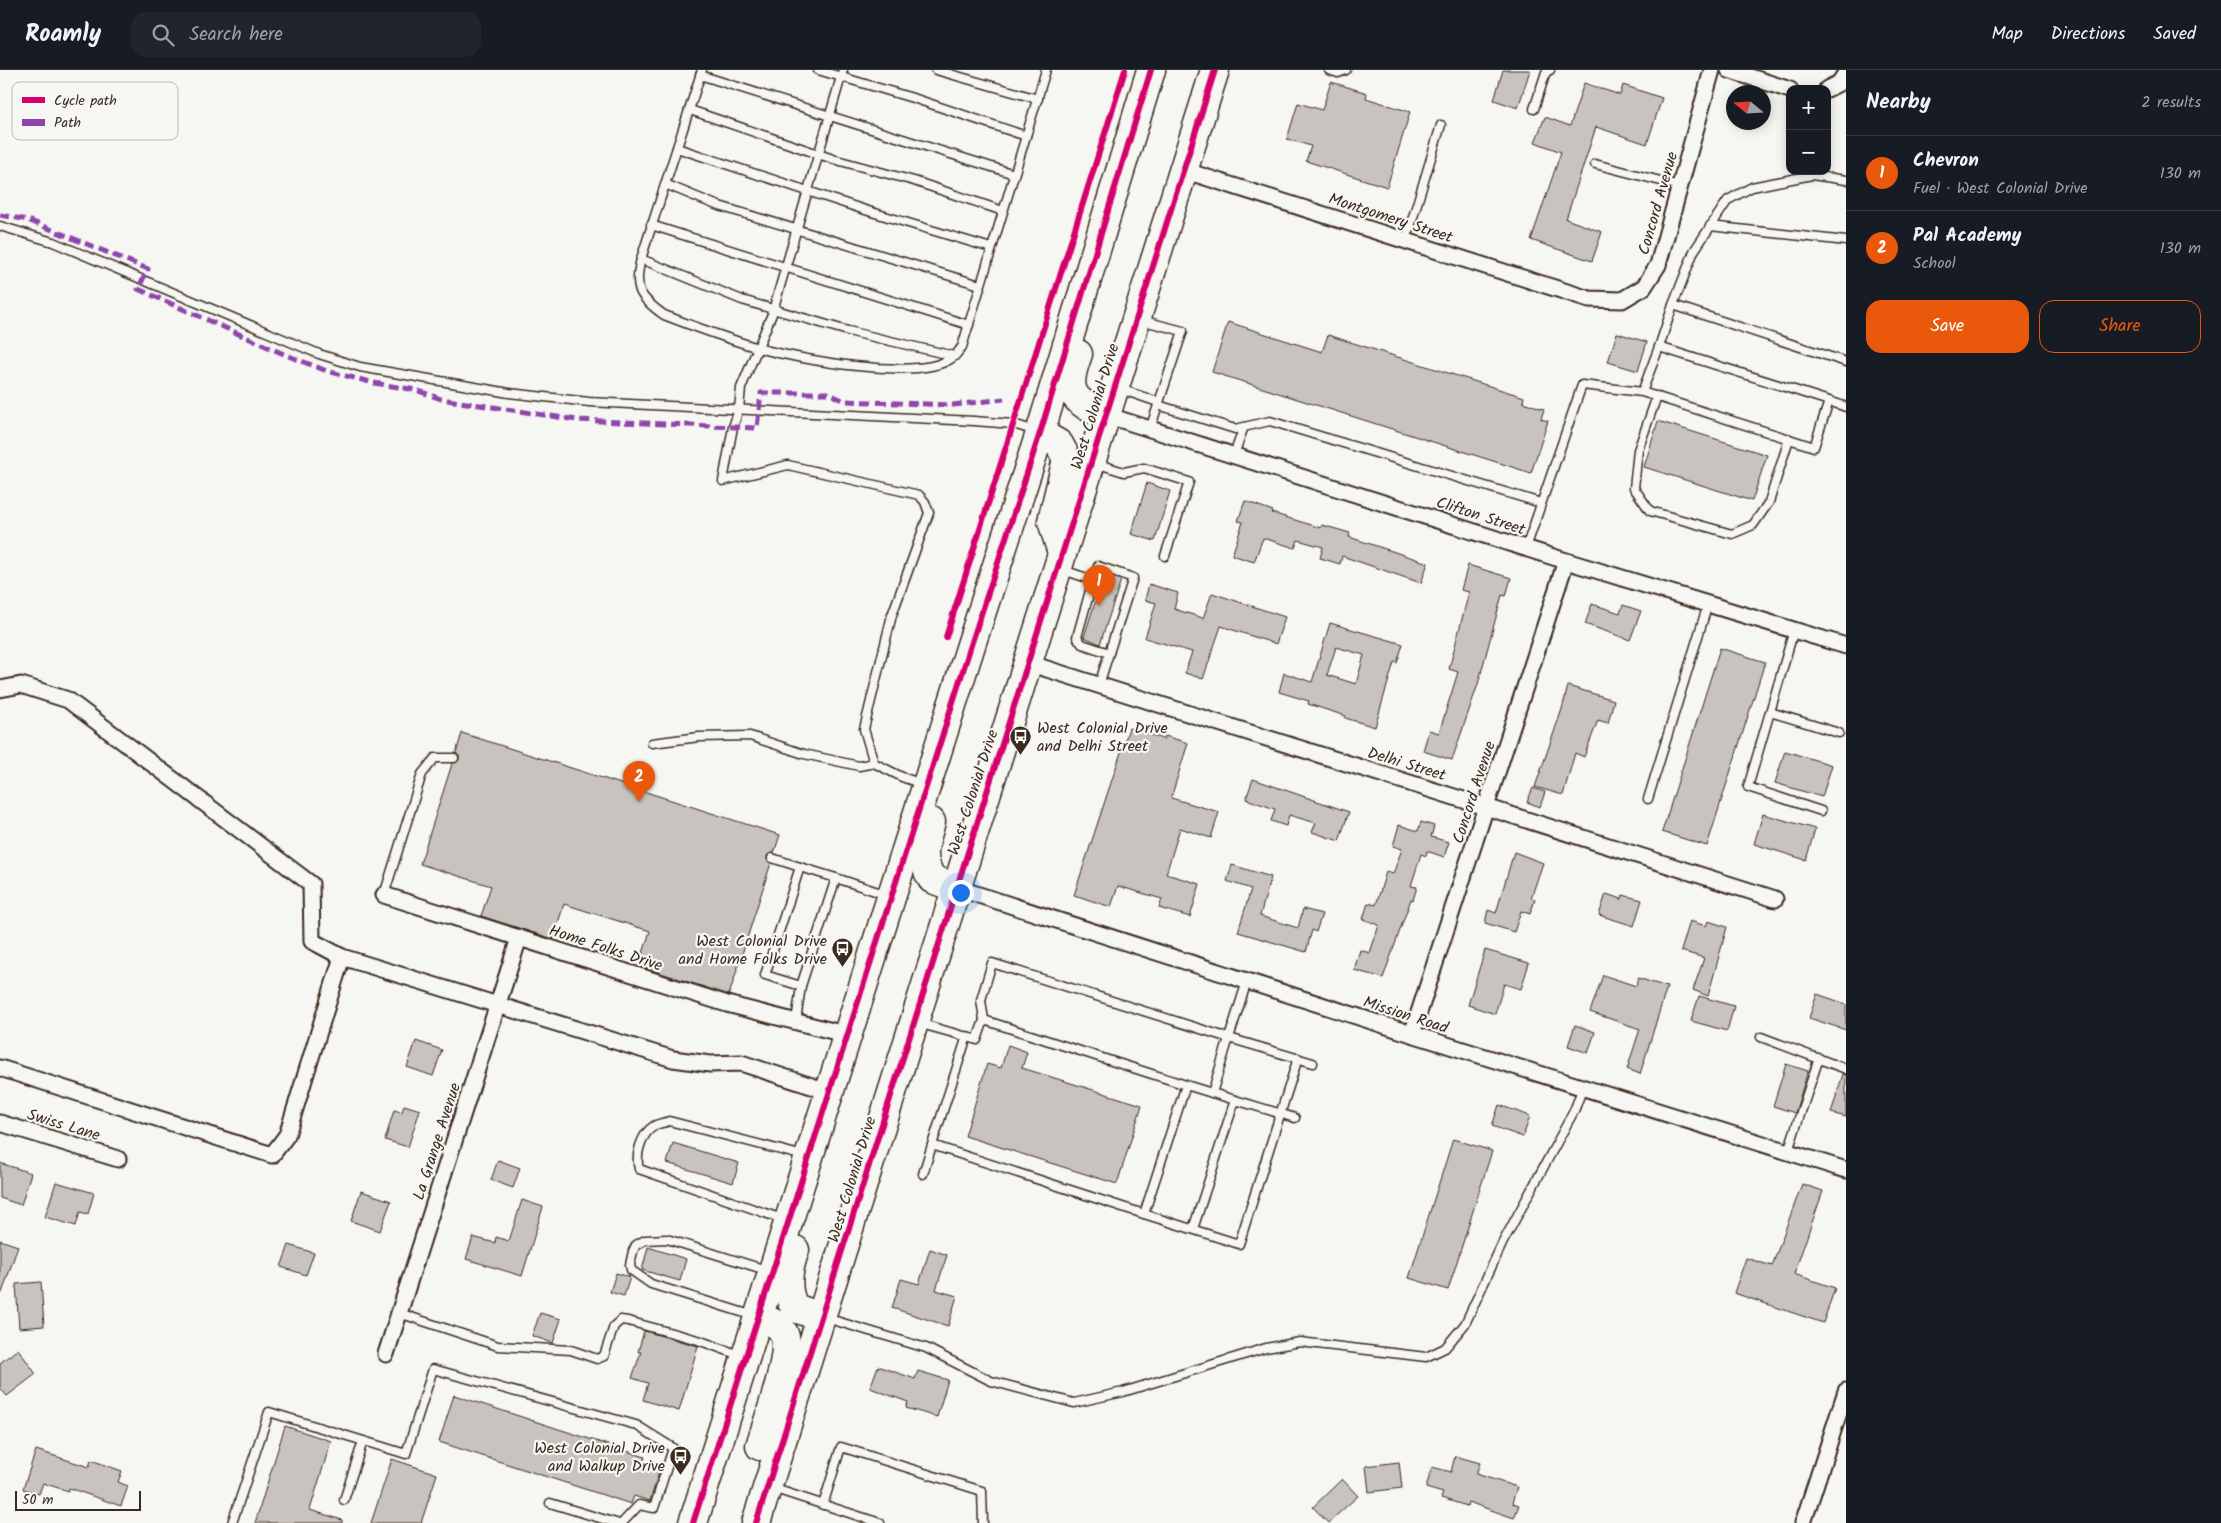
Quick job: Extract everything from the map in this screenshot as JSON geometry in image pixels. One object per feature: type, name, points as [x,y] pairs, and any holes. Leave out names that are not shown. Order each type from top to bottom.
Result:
[{"type":"highway","points":[[693,1523],[1040,433],[1152,70]]},
{"type":"highway","name":"West Colonial Drive","points":[[756,1523],[1215,70]]},
{"type":"highway","points":[[1091,266],[1099,289],[1075,363],[1071,385],[1076,399],[1084,406],[1106,415]]},
{"type":"highway","points":[[1040,433],[1059,444],[1066,459],[1052,521],[1060,561]]},
{"type":"highway","points":[[944,731],[954,754],[928,831],[924,850],[924,865],[932,879],[957,888]]},
{"type":"highway","points":[[807,1163],[810,1204],[789,1267],[788,1298],[795,1308],[822,1317]]},
{"type":"highway","points":[[759,1318],[777,1324],[785,1336],[784,1358],[776,1397],[758,1452],[768,1486]]},
{"type":"street","name":"Concord Avenue","points":[[1590,298],[1622,300],[1644,287],[1658,265],[1712,70]]},
{"type":"street","points":[[1729,70],[1786,89]]},
{"type":"street","points":[[1831,87],[1839,83],[1846,73]]},
{"type":"street","name":"Montgomery Street","points":[[1183,170],[1590,298]]},
{"type":"street","name":"Clifton Street","points":[[1106,415],[1566,561],[1846,646]]},
{"type":"street","name":"Concord Avenue","points":[[1412,1034],[1566,561]]},
{"type":"street","name":"Delhi Street","points":[[1028,663],[1775,900]]},
{"type":"street","points":[[0,690],[21,685],[68,700],[311,884],[312,941],[342,957],[673,1059],[710,1064],[741,1063],[830,1092]]},
{"type":"street","name":"Mission Road","points":[[957,888],[1412,1034],[1846,1170]]},
{"type":"street","name":"Home Folks Drive","points":[[384,895],[727,1004],[848,1034]]},
{"type":"street","name":"La Grange Avenue","points":[[386,1354],[519,938]]},
{"type":"street","points":[[0,1068],[272,1155],[287,1134],[342,957]]},
{"type":"street","name":"Swiss Lane","points":[[0,1123],[118,1159]]},
{"type":"street","points":[[1803,1523],[1846,1391]]},
{"type":"lane","points":[[818,70],[842,74],[1026,136]]},
{"type":"lane","points":[[936,70],[1038,100]]},
{"type":"lane","points":[[1014,174],[829,116],[701,73],[651,225],[641,260],[637,286],[652,307],[664,315],[698,329],[759,348],[841,364],[901,369],[928,368],[943,363],[954,356],[962,347],[1046,70]]},
{"type":"lane","points":[[1329,70],[1338,73],[1346,70]]},
{"type":"lane","points":[[1534,108],[1546,72],[1550,70]]},
{"type":"lane","points":[[842,74],[773,309],[759,348],[741,388],[739,409],[732,427],[723,482],[788,465],[919,496],[925,502],[929,513],[892,615],[864,729],[874,763]]},
{"type":"lane","points":[[690,110],[818,154],[914,180],[1003,211]]},
{"type":"lane","points":[[1406,240],[1441,125]]},
{"type":"lane","points":[[677,148],[992,248]]},
{"type":"lane","points":[[1595,164],[1680,186]]},
{"type":"lane","points":[[1642,392],[1689,262],[1728,200],[1752,187],[1812,175],[1846,180]]},
{"type":"lane","points":[[665,184],[716,205],[980,285]]},
{"type":"lane","points":[[651,225],[969,325]]},
{"type":"lane","points":[[0,226],[53,242],[320,354],[360,367],[509,393],[589,402],[974,420],[1013,424],[1040,433]]},
{"type":"lane","points":[[1710,226],[1846,241]]},
{"type":"lane","points":[[641,260],[742,300],[848,331],[954,356]]},
{"type":"lane","points":[[1673,305],[1846,362]]},
{"type":"lane","points":[[1136,319],[1183,331],[1150,429]]},
{"type":"lane","points":[[1658,347],[1846,407]]},
{"type":"lane","points":[[1526,548],[1582,386],[1642,392],[1814,447],[1829,401]]},
{"type":"lane","points":[[1114,387],[1235,429],[1242,429],[1270,421],[1541,502]]},
{"type":"lane","points":[[1656,396],[1638,450],[1634,488],[1650,511],[1732,534],[1753,526],[1769,502],[1789,438]]},
{"type":"lane","points":[[1234,456],[1242,429]]},
{"type":"lane","points":[[1091,462],[1124,472],[1144,468],[1189,482],[1165,556]]},
{"type":"lane","points":[[1060,561],[1094,580]]},
{"type":"lane","points":[[1099,685],[1133,578],[1098,566],[1078,632],[1078,640],[1082,644],[1109,652]]},
{"type":"lane","points":[[1648,799],[1708,604]]},
{"type":"lane","points":[[1794,630],[1748,787],[1821,811]]},
{"type":"lane","points":[[1770,712],[1839,733]]},
{"type":"lane","points":[[652,744],[698,737],[750,736],[804,754],[859,766],[874,763],[902,777],[927,786]]},
{"type":"lane","points":[[384,895],[422,774],[435,758],[454,758]]},
{"type":"lane","points":[[772,858],[892,897]]},
{"type":"lane","points":[[800,867],[766,975],[801,986]]},
{"type":"lane","points":[[796,1022],[801,986],[836,878]]},
{"type":"lane","points":[[914,1022],[977,1040],[984,1020],[981,1000],[992,963],[1313,1063]]},
{"type":"lane","points":[[1212,1093],[1247,981]]},
{"type":"lane","points":[[984,1020],[1294,1118]]},
{"type":"lane","points":[[923,1174],[967,1036]]},
{"type":"lane","points":[[1760,1037],[1846,1069]]},
{"type":"lane","points":[[932,1145],[1239,1244],[1298,1058]]},
{"type":"lane","points":[[1788,1151],[1819,1058]]},
{"type":"lane","points":[[1144,1214],[1186,1085]]},
{"type":"lane","points":[[822,1317],[926,1348],[992,1381],[1074,1403],[1123,1392],[1266,1348],[1300,1342],[1426,1357],[1446,1348],[1466,1324],[1503,1242],[1574,1111],[1583,1087]]},
{"type":"lane","points":[[1193,1229],[1235,1100]]},
{"type":"lane","points":[[789,1221],[639,1169],[636,1160],[638,1153],[645,1135],[654,1126],[669,1121],[769,1146],[807,1163]]},
{"type":"lane","points":[[759,1318],[732,1311],[652,1284],[631,1270],[630,1258],[636,1245],[640,1242],[660,1238],[773,1272]]},
{"type":"lane","points":[[399,1313],[498,1346],[571,1350],[597,1359],[604,1356],[614,1326],[621,1320],[628,1320],[698,1340],[746,1357]]},
{"type":"lane","points":[[232,1523],[268,1412],[406,1454],[433,1369],[636,1425],[673,1448],[654,1508],[639,1505],[622,1523]]},
{"type":"lane","points":[[344,1500],[362,1441]]},
{"type":"lane","points":[[823,1505],[841,1448],[982,1491],[983,1523]]},
{"type":"lane","points":[[768,1486],[880,1523]]},
{"type":"lane","points":[[550,1503],[616,1523]]},
{"type":"building","points":[[1503,70],[1530,70],[1518,108],[1494,100]]},
{"type":"building","points":[[1331,82],[1367,93],[1366,98],[1410,112],[1387,187],[1306,161],[1311,146],[1287,139],[1298,103],[1322,110]]},
{"type":"building","points":[[1584,83],[1620,95],[1623,85],[1662,98],[1647,144],[1596,127],[1566,219],[1602,232],[1592,261],[1531,240],[1561,152],[1535,142],[1545,117],[1570,126]]},
{"type":"building","points":[[1228,322],[1322,352],[1328,335],[1524,397],[1523,402],[1544,409],[1541,419],[1548,421],[1531,473],[1212,372]]},
{"type":"building","points":[[1617,333],[1647,342],[1638,371],[1608,362]]},
{"type":"building","points":[[1658,421],[1767,455],[1752,501],[1644,467]]},
{"type":"building","points":[[1147,483],[1170,491],[1155,541],[1131,534]]},
{"type":"building","points":[[1245,501],[1273,511],[1272,513],[1321,528],[1322,525],[1350,533],[1349,537],[1428,563],[1421,583],[1342,556],[1340,564],[1320,558],[1323,547],[1298,540],[1295,548],[1263,538],[1254,562],[1232,555],[1243,522],[1238,521]]},
{"type":"building","points":[[1468,565],[1511,578],[1506,596],[1502,595],[1478,684],[1452,760],[1423,751],[1429,730],[1439,733],[1458,672],[1449,669],[1469,592],[1461,590]]},
{"type":"building","points":[[1104,574],[1121,580],[1100,644],[1084,637]]},
{"type":"building","points":[[1149,584],[1178,593],[1174,609],[1203,618],[1212,593],[1285,617],[1276,644],[1221,626],[1203,679],[1185,673],[1192,652],[1145,638],[1156,603],[1145,600]]},
{"type":"building","points":[[1592,604],[1620,613],[1623,605],[1641,611],[1630,640],[1585,624]]},
{"type":"building","points":[[1330,623],[1403,644],[1397,663],[1394,662],[1375,727],[1308,704],[1309,701],[1279,692],[1284,673],[1312,682]],"holes":[[[1336,647],[1364,655],[1356,684],[1327,675]]]},
{"type":"building","points":[[1720,648],[1765,662],[1707,846],[1662,832]]},
{"type":"building","points":[[1568,686],[1614,700],[1608,723],[1598,720],[1584,757],[1575,753],[1563,795],[1535,787]]},
{"type":"building","points":[[1129,728],[1164,739],[1165,736],[1188,743],[1171,798],[1219,812],[1211,838],[1180,828],[1166,874],[1200,884],[1190,917],[1159,908],[1162,899],[1118,886],[1111,907],[1074,895]]},
{"type":"building","points":[[462,733],[780,835],[774,853],[767,856],[767,860],[771,863],[729,995],[639,966],[650,931],[564,904],[553,939],[481,916],[491,886],[420,864],[452,764],[459,760],[459,756],[456,753]]},
{"type":"building","points":[[1785,751],[1832,765],[1822,797],[1775,783]]},
{"type":"building","points":[[1253,779],[1349,812],[1339,841],[1312,832],[1316,823],[1289,815],[1286,826],[1271,821],[1275,809],[1246,799]]},
{"type":"building","points":[[1533,788],[1545,792],[1540,807],[1527,802]]},
{"type":"building","points":[[1763,814],[1815,829],[1806,860],[1754,844]]},
{"type":"building","points":[[1421,822],[1434,826],[1431,837],[1449,842],[1444,857],[1427,851],[1426,856],[1421,854],[1411,886],[1417,887],[1383,978],[1354,970],[1360,950],[1370,953],[1379,925],[1363,919],[1368,903],[1376,905],[1386,872],[1393,874],[1402,849],[1393,846],[1399,825],[1418,831]]},
{"type":"building","points":[[1514,852],[1543,863],[1531,898],[1535,899],[1530,914],[1521,911],[1514,932],[1485,923],[1488,910],[1496,913]]},
{"type":"building","points":[[1232,865],[1271,877],[1260,916],[1298,928],[1303,909],[1322,914],[1316,932],[1312,930],[1306,952],[1238,932],[1251,889],[1227,881]]},
{"type":"building","points":[[1606,894],[1622,899],[1623,895],[1642,900],[1634,926],[1599,915]]},
{"type":"building","points":[[1690,921],[1706,926],[1708,921],[1727,927],[1708,996],[1693,990],[1704,958],[1681,951]]},
{"type":"building","points":[[1485,950],[1529,963],[1521,989],[1504,984],[1495,1014],[1468,1005]]},
{"type":"building","points":[[1603,975],[1636,986],[1638,978],[1667,987],[1640,1074],[1627,1069],[1640,1029],[1590,1012]]},
{"type":"building","points":[[1817,994],[1846,1004],[1846,1030],[1809,1018]]},
{"type":"building","points":[[1699,996],[1734,1006],[1727,1031],[1691,1021]]},
{"type":"building","points":[[1575,1025],[1595,1032],[1588,1053],[1568,1046]]},
{"type":"building","points":[[416,1041],[442,1050],[433,1076],[407,1067]]},
{"type":"building","points":[[1008,1045],[1027,1052],[1022,1068],[1142,1105],[1117,1184],[965,1136],[987,1064],[1001,1068]]},
{"type":"building","points":[[1786,1064],[1808,1071],[1795,1113],[1773,1106]]},
{"type":"building","points":[[1843,1074],[1846,1075],[1846,1117],[1831,1113]]},
{"type":"building","points":[[404,1105],[420,1110],[408,1147],[385,1140],[394,1110],[402,1112]]},
{"type":"building","points":[[1499,1105],[1530,1116],[1523,1137],[1492,1126]]},
{"type":"building","points":[[1453,1139],[1492,1151],[1448,1290],[1409,1278]]},
{"type":"building","points":[[673,1143],[739,1163],[733,1183],[667,1163]]},
{"type":"building","points":[[498,1160],[520,1168],[513,1188],[491,1180]]},
{"type":"building","points":[[0,1163],[31,1173],[21,1205],[0,1198]]},
{"type":"building","points":[[56,1182],[94,1193],[88,1214],[80,1212],[76,1226],[45,1217]]},
{"type":"building","points":[[1802,1184],[1823,1191],[1794,1274],[1835,1288],[1823,1323],[1734,1293],[1746,1258],[1772,1266]]},
{"type":"building","points":[[361,1191],[391,1201],[380,1231],[351,1221]]},
{"type":"building","points":[[522,1200],[543,1207],[522,1276],[466,1259],[473,1237],[495,1243],[496,1237],[509,1241]]},
{"type":"building","points":[[0,1240],[18,1246],[2,1293],[0,1293]]},
{"type":"building","points":[[289,1245],[314,1253],[306,1275],[281,1267]]},
{"type":"building","points":[[648,1247],[686,1259],[680,1281],[642,1270]]},
{"type":"building","points":[[930,1249],[947,1255],[936,1290],[957,1296],[948,1326],[892,1308],[901,1279],[919,1284]]},
{"type":"building","points":[[616,1273],[630,1277],[624,1296],[610,1292]]},
{"type":"building","points":[[41,1282],[44,1326],[19,1328],[16,1284]]},
{"type":"building","points":[[540,1313],[561,1319],[553,1343],[532,1336]]},
{"type":"building","points":[[644,1331],[698,1346],[679,1411],[643,1400],[648,1383],[632,1378],[641,1352],[638,1352]]},
{"type":"building","points":[[18,1349],[36,1374],[7,1396],[0,1388],[0,1363]]},
{"type":"building","points":[[878,1366],[915,1379],[918,1371],[948,1380],[937,1417],[906,1408],[908,1402],[870,1388]]},
{"type":"building","points":[[454,1395],[645,1457],[643,1463],[660,1469],[650,1501],[634,1496],[631,1504],[439,1442]]},
{"type":"building","points":[[285,1426],[331,1441],[310,1510],[342,1520],[342,1523],[255,1523]]},
{"type":"building","points":[[36,1450],[89,1467],[91,1460],[122,1471],[118,1482],[128,1486],[121,1506],[69,1488],[68,1491],[43,1483],[39,1494],[23,1489]]},
{"type":"building","points":[[1455,1456],[1480,1463],[1476,1474],[1517,1487],[1512,1503],[1519,1505],[1514,1518],[1468,1502],[1467,1506],[1441,1498],[1443,1493],[1426,1488],[1432,1467],[1451,1472]]},
{"type":"building","points":[[392,1459],[437,1474],[421,1523],[371,1523]]},
{"type":"building","points":[[1399,1462],[1402,1488],[1369,1492],[1366,1466]]},
{"type":"building","points":[[1342,1479],[1358,1496],[1328,1523],[1313,1507]]},
{"type":"marked path","points":[[0,215],[28,220],[148,269],[138,289],[286,355],[327,371],[374,383],[416,390],[441,399],[577,420],[757,428],[761,393],[828,393],[844,401],[953,405],[1004,399]]},
{"type":"cycle path","points":[[946,637],[1125,70]]},
{"type":"cycle path","points":[[693,1523],[1040,433],[1151,70]]},
{"type":"cycle path","points":[[756,1523],[1215,70]]},
{"type":"place","name":"Chevron","points":[[1099,606]]},
{"type":"place","name":"West Colonial Drive and Delhi Street","points":[[1021,755]]},
{"type":"place","name":"Pal Academy","points":[[639,802]]},
{"type":"place","name":"West Colonial Drive and Home Folks Drive","points":[[843,968]]},
{"type":"place","name":"West Colonial Drive and Walkup Drive","points":[[681,1475]]}]
